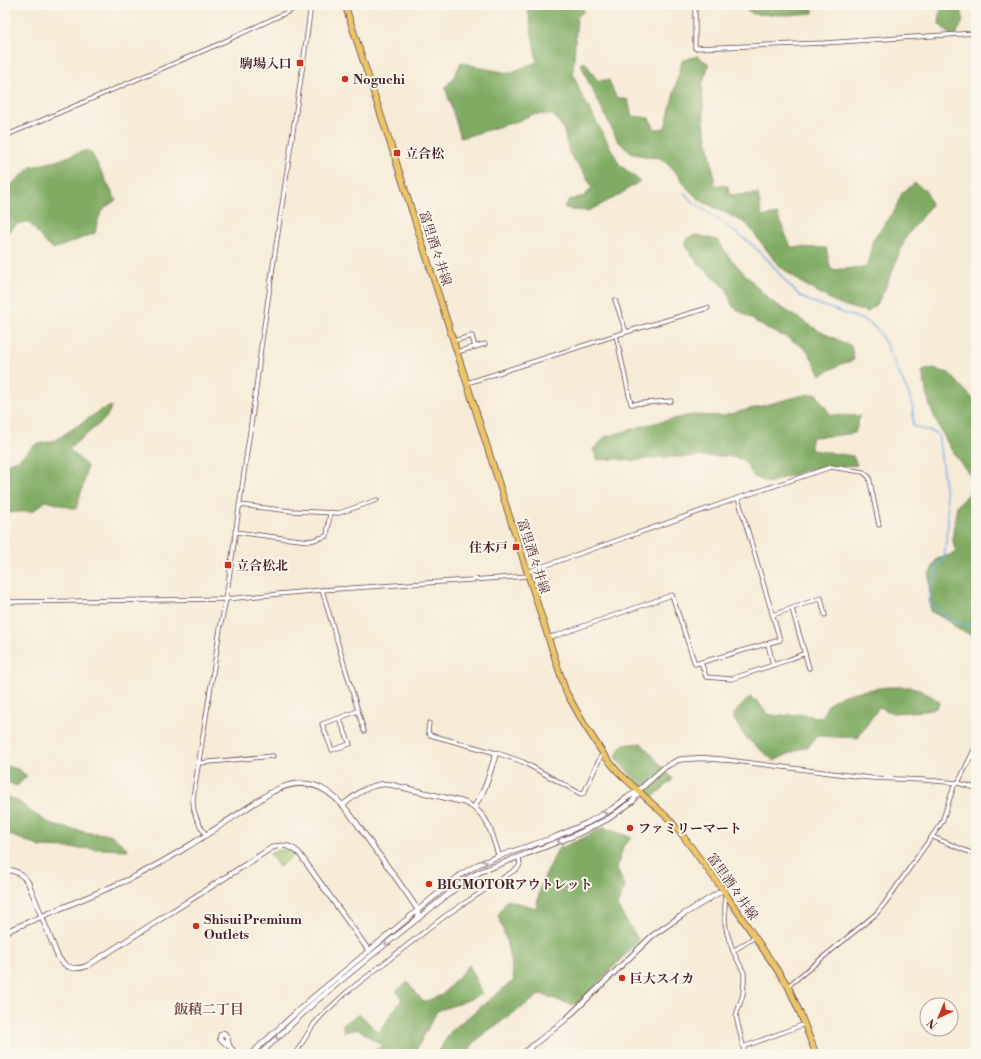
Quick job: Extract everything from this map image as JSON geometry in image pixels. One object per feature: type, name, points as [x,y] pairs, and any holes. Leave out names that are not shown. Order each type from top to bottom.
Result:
[{"type":"main road","name":"富里酒々井線","points":[[345,5],[566,692],[604,755],[618,772],[669,819],[725,892],[788,986],[805,1024],[816,1054]]},
{"type":"street","points":[[5,136],[219,44],[298,7],[307,5]]},
{"type":"street","points":[[206,834],[196,817],[193,798],[226,599],[304,56],[310,5]]},
{"type":"street","points":[[695,5],[695,48],[824,43],[976,33]]},
{"type":"street","points":[[615,300],[626,332]]},
{"type":"street","points":[[467,383],[616,335],[708,308]]},
{"type":"street","points":[[616,335],[631,404],[671,401]]},
{"type":"street","points":[[453,341],[472,336],[475,347]]},
{"type":"street","points":[[457,352],[485,344]]},
{"type":"street","points":[[5,602],[226,599],[528,574],[738,498],[831,467],[863,472],[869,477],[880,525]]},
{"type":"street","points":[[548,637],[556,636],[672,595],[694,664],[780,640],[738,498]]},
{"type":"street","points":[[239,505],[291,511],[339,513],[376,500]]},
{"type":"street","points":[[235,532],[310,541],[327,536],[330,512]]},
{"type":"street","points":[[322,590],[364,731]]},
{"type":"street","points":[[773,615],[821,598],[825,615]]},
{"type":"street","points":[[792,609],[809,668]]},
{"type":"street","points":[[768,644],[773,665]]},
{"type":"street","points":[[701,662],[706,676],[731,679],[805,654]]},
{"type":"street","points":[[339,718],[350,744],[332,750],[322,724],[358,711]]},
{"type":"street","points":[[429,723],[428,732],[430,735],[500,754],[523,762],[580,794],[584,793],[601,756],[604,755]]},
{"type":"street","points":[[788,986],[876,914],[885,903],[942,822],[957,783],[976,746]]},
{"type":"street","points":[[474,807],[488,782],[496,753]]},
{"type":"street","points":[[199,763],[273,756]]},
{"type":"street","points":[[251,1054],[311,999],[458,877],[480,864],[499,856],[553,838],[587,824],[638,791],[665,767],[678,760],[703,758],[727,760],[871,778],[957,783],[976,788]]},
{"type":"street","points":[[5,932],[148,870],[168,859],[270,792],[288,784],[303,783],[316,786],[332,794],[343,805],[418,910],[418,918]]},
{"type":"street","points":[[343,805],[364,789],[380,784],[388,784],[464,802],[474,807],[482,814],[487,822],[499,856]]},
{"type":"street","points":[[260,1054],[315,1002],[432,906],[470,877],[573,836],[608,819],[633,801],[638,791]]},
{"type":"street","points":[[933,836],[976,854]]},
{"type":"street","points":[[5,870],[16,871],[28,882],[58,957],[69,967],[77,969],[87,966],[110,952],[273,847],[283,845],[289,846],[299,853],[369,951]]},
{"type":"street","points":[[295,1054],[314,1024],[338,1000],[445,916],[518,868],[520,864],[519,857]]},
{"type":"street","points":[[522,1054],[565,1020],[652,936],[681,916],[725,892],[725,922],[727,933],[733,951],[744,973],[743,994],[736,1016],[745,1054]]},
{"type":"street","points":[[418,910],[424,910],[432,906]]},
{"type":"street","points":[[733,951],[755,937]]},
{"type":"street","points":[[743,1047],[805,1024]]},
{"type":"street","points":[[229,1046],[236,1054]]},
{"type":"green space","points":[[527,5],[581,5],[584,11],[577,17],[573,73],[581,94],[620,165],[640,181],[616,197],[588,211],[572,210],[564,207],[569,200],[585,196],[592,187],[569,153],[563,128],[553,115],[533,114],[518,121],[461,138],[445,87],[454,76],[461,62],[509,73],[537,62]]},
{"type":"green space","points":[[745,5],[813,5],[813,13],[789,15],[753,14],[746,9]]},
{"type":"green space","points":[[941,5],[962,5],[963,21],[954,39],[939,24]]},
{"type":"green space","points":[[697,56],[709,64],[702,84],[704,122],[714,175],[714,185],[728,186],[729,195],[758,194],[762,217],[777,214],[791,247],[826,248],[831,270],[867,267],[873,239],[894,212],[902,193],[915,183],[927,192],[931,205],[906,237],[884,291],[878,302],[868,312],[840,305],[802,283],[778,265],[747,224],[700,200],[689,190],[674,170],[660,158],[631,153],[618,141],[581,64],[585,62],[597,80],[609,80],[616,97],[628,100],[632,116],[649,118],[655,129],[665,128],[682,61]]},
{"type":"green space","points":[[87,150],[92,154],[116,200],[103,210],[95,233],[54,249],[47,245],[28,221],[17,224],[5,234],[5,185],[11,185],[31,167],[56,161]]},
{"type":"green space","points":[[697,235],[717,240],[729,257],[771,301],[821,332],[851,346],[854,360],[841,364],[821,375],[807,350],[788,338],[767,329],[732,306],[727,290],[697,262],[685,246],[687,238]]},
{"type":"green space","points":[[929,368],[949,373],[976,402],[976,636],[959,630],[949,621],[930,611],[929,575],[937,559],[956,553],[953,542],[953,532],[957,505],[969,494],[973,479],[953,453],[930,407],[922,372]]},
{"type":"green space","points":[[816,394],[831,415],[860,416],[855,433],[811,437],[811,450],[853,456],[857,465],[809,469],[769,483],[754,477],[743,459],[726,456],[661,457],[631,461],[616,459],[598,460],[593,449],[605,437],[646,425],[692,415],[723,416],[804,395]]},
{"type":"green space","points":[[112,406],[106,418],[69,449],[87,466],[76,509],[46,501],[33,511],[5,513],[5,464],[18,460],[35,445],[56,440],[101,410]]},
{"type":"green space","points":[[887,687],[913,687],[940,702],[936,708],[925,711],[893,713],[879,707],[858,738],[817,736],[809,746],[774,761],[745,737],[732,716],[750,697],[758,702],[767,714],[779,716],[800,714],[822,718],[829,704],[841,696]]},
{"type":"green space","points":[[641,743],[673,779],[652,798],[615,758],[622,745]]},
{"type":"green space","points":[[5,766],[18,769],[27,776],[17,786],[5,781]]},
{"type":"green space","points":[[5,795],[19,802],[52,825],[90,833],[110,834],[129,850],[41,847],[5,833]]},
{"type":"green space","points":[[604,827],[632,838],[623,846],[617,869],[625,887],[617,906],[639,941],[579,1002],[571,1005],[541,994],[485,1033],[474,1043],[466,1054],[436,1054],[452,1030],[514,980],[506,939],[498,915],[507,900],[536,908],[541,885],[558,849]]},
{"type":"green space","points":[[282,850],[290,852],[294,855],[279,867],[270,854]]},
{"type":"green space","points":[[469,965],[482,994],[437,1011],[414,1054],[365,1054],[383,1046],[358,1029],[344,1032],[343,1024],[360,1014],[378,1033],[402,999],[396,991],[408,982],[423,1002],[442,995]]},
{"type":"waterway","points":[[684,193],[692,201],[749,242],[770,262],[786,282],[800,296],[807,300],[863,320],[871,324],[879,332],[887,346],[909,395],[913,407],[913,426],[938,434],[947,503],[948,523],[944,559],[938,565],[935,575],[930,596],[931,603],[950,620],[976,627]]},
{"type":"place","name":"駒場入口","points":[[300,63]]},
{"type":"place","name":"Noguchi","points":[[345,79]]},
{"type":"place","name":"立合松","points":[[397,153]]},
{"type":"place","name":"住木戸","points":[[516,547]]},
{"type":"place","name":"立合松北","points":[[228,565]]},
{"type":"place","name":"ファミリーマート","points":[[630,828]]},
{"type":"place","name":"BIGMOTORアウトレット","points":[[429,884]]},
{"type":"place","name":"Shisui Premium Outlets","points":[[196,926]]},
{"type":"place","name":"巨大スイカ","points":[[622,978]]},
{"type":"district","name":"飯積二丁目","points":[[209,1009]]}]
